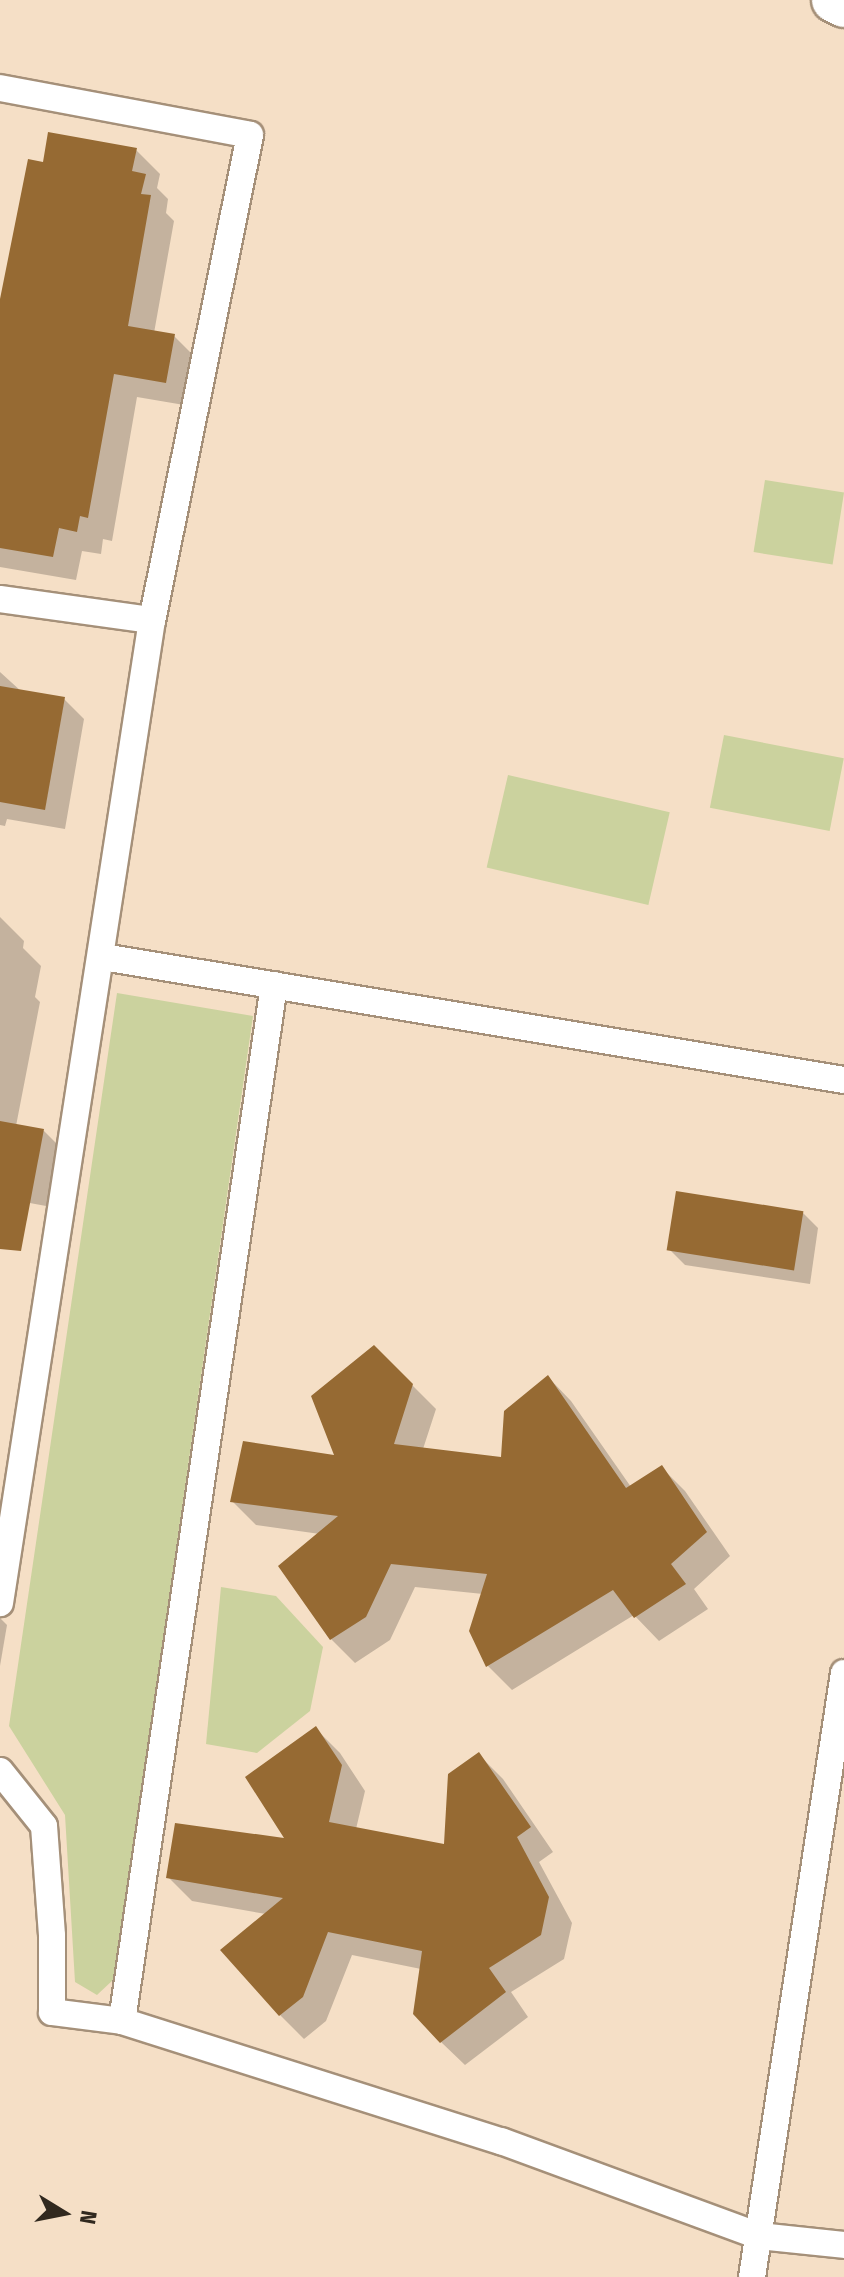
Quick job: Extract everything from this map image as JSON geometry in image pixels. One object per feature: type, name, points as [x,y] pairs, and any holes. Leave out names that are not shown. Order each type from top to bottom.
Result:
[{"type":"street","points":[[834,0],[844,5]]},
{"type":"lane","points":[[0,88],[250,135],[152,620],[103,957],[0,1603]]},
{"type":"lane","points":[[0,599],[152,620]]},
{"type":"lane","points":[[103,957],[844,1080]]},
{"type":"lane","points":[[122,2021],[274,985]]},
{"type":"lane","points":[[752,2277],[844,1673]]},
{"type":"lane","points":[[0,1771],[44,1826],[52,1936],[52,2012],[122,2021],[501,2141],[759,2236],[844,2245]]},
{"type":"green space","points":[[765,480],[844,493],[833,565],[754,552]]},
{"type":"green space","points":[[724,735],[844,758],[830,831],[710,808]]},
{"type":"green space","points":[[508,775],[670,812],[648,905],[487,868]]},
{"type":"green space","points":[[117,993],[253,1016],[114,1979],[97,1995],[75,1982],[65,1815],[9,1726]]},
{"type":"green space","points":[[221,1587],[276,1596],[323,1647],[310,1711],[257,1753],[206,1744]]},
{"type":"building","points":[[48,132],[137,148],[132,171],[146,174],[141,194],[151,195],[128,326],[175,334],[166,383],[114,374],[88,518],[80,516],[77,532],[59,528],[53,557],[0,548],[0,299],[28,159],[43,162]]},
{"type":"building","points":[[0,686],[65,697],[45,810],[0,802]]},
{"type":"building","points":[[0,1121],[44,1129],[21,1251],[0,1249]]},
{"type":"building","points":[[676,1191],[803,1211],[794,1270],[667,1250]]},
{"type":"building","points":[[374,1345],[413,1384],[394,1444],[501,1457],[504,1411],[548,1375],[626,1488],[662,1465],[707,1532],[671,1564],[686,1584],[634,1618],[613,1590],[486,1667],[469,1631],[487,1574],[391,1564],[366,1617],[330,1640],[278,1566],[338,1516],[230,1502],[243,1441],[334,1455],[311,1396]]},
{"type":"building","points":[[316,1726],[342,1765],[329,1822],[444,1844],[448,1774],[479,1752],[531,1827],[517,1837],[549,1897],[541,1935],[489,1968],[506,1992],[440,2043],[413,2014],[422,1951],[328,1932],[303,1997],[279,2016],[220,1950],[283,1898],[166,1878],[175,1823],[284,1838],[245,1777]]}]
